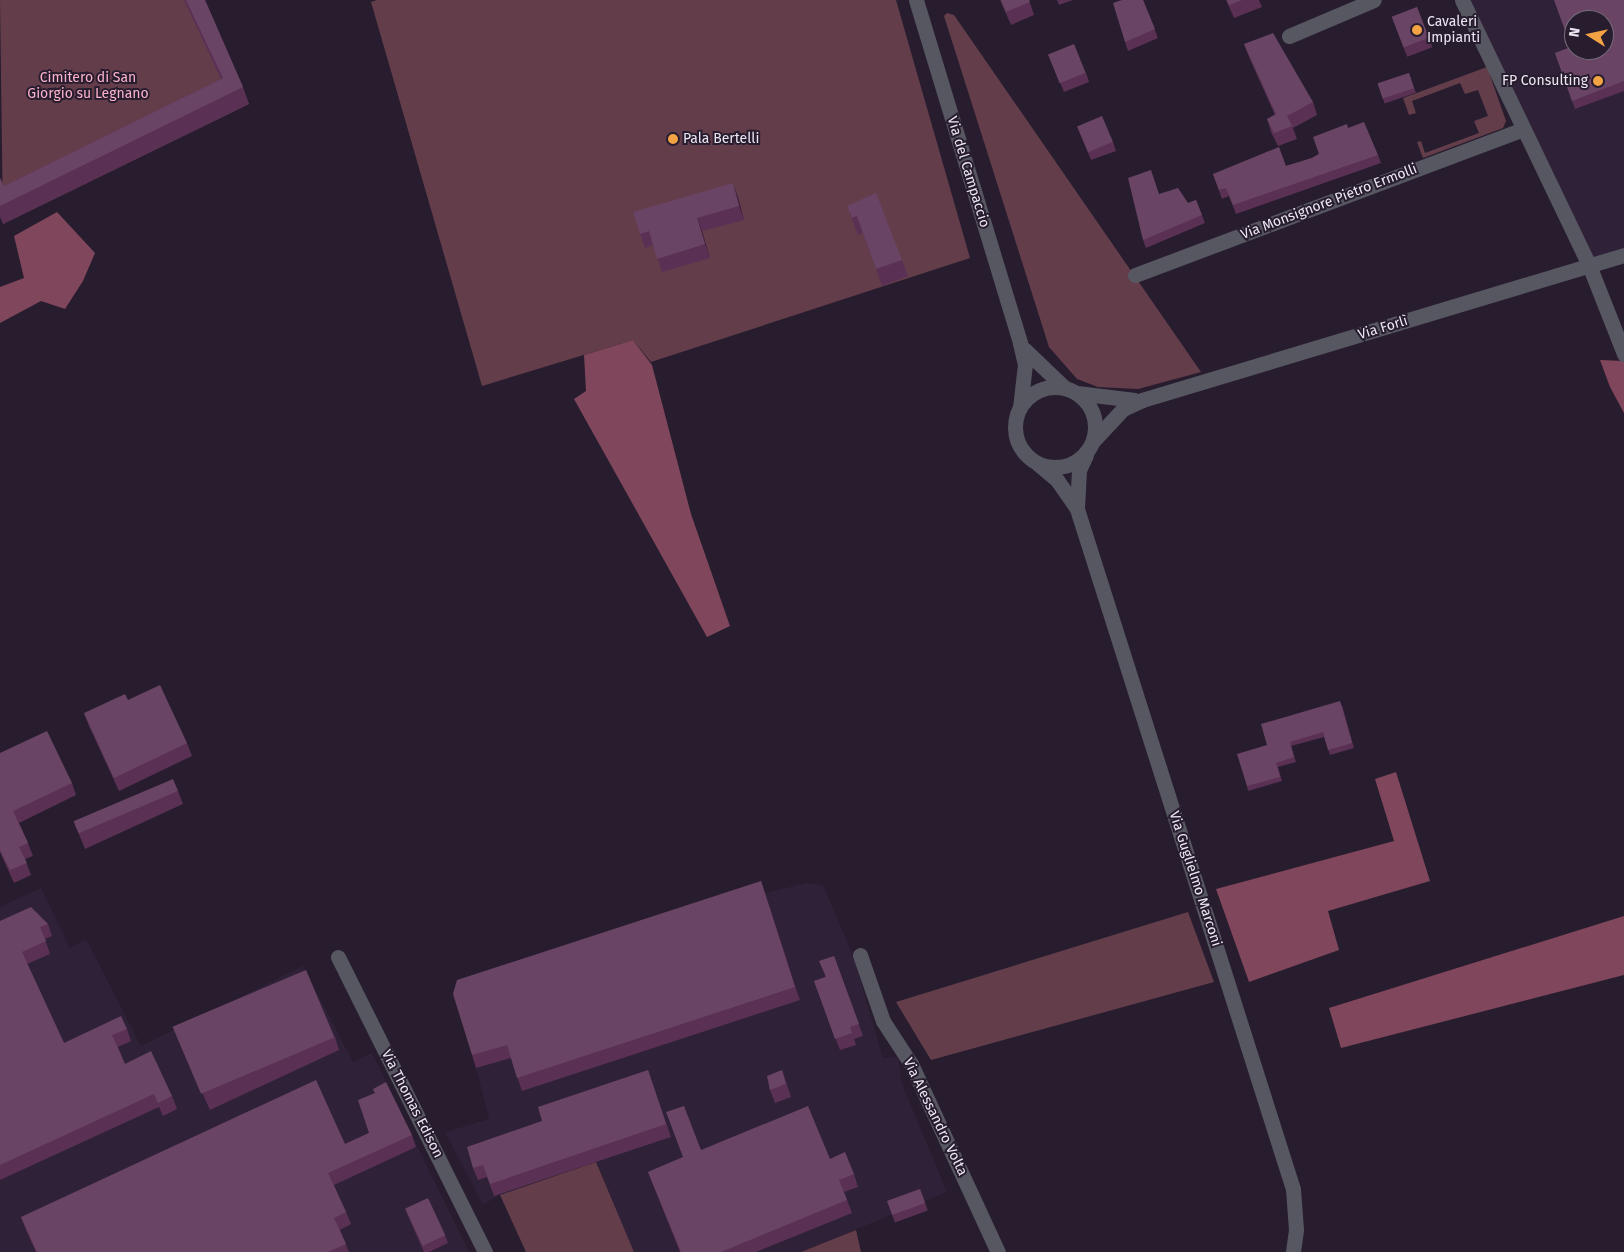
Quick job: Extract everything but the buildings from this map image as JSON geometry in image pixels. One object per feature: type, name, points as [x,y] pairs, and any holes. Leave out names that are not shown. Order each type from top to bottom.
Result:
[{"type":"street","name":"Via del Campaccio","points":[[916,0],[1020,343],[1025,364],[1020,408]]},
{"type":"street","points":[[1289,36],[1374,0]]},
{"type":"street","points":[[1462,0],[1589,265],[1624,354]]},
{"type":"street","name":"Via Monsignore Pietro Ermolli","points":[[1135,275],[1524,129]]},
{"type":"street","name":"Via Forlì","points":[[1090,447],[1122,409],[1142,400],[1624,255]]},
{"type":"street","name":"Via del Campaccio","points":[[1020,343],[1031,360],[1071,391]]},
{"type":"street","points":[[1039,390],[1071,391],[1093,414],[1090,447],[1064,467],[1038,464],[1027,456],[1016,433],[1020,408],[1039,390]]},
{"type":"street","name":"Via Forlì","points":[[1071,391],[1121,401],[1142,400]]},
{"type":"street","name":"Via Guglielmo Marconi","points":[[1077,509],[1079,470],[1090,447]]},
{"type":"street","name":"Via Guglielmo Marconi","points":[[1038,464],[1056,480],[1077,509],[1293,1189],[1296,1230],[1293,1252]]},
{"type":"street","name":"Via Alessandro Volta","points":[[860,955],[883,1021],[911,1064],[998,1252]]},
{"type":"street","name":"Via Thomas Edison","points":[[338,957],[485,1252]]},
{"type":"shaded area","points":[[1469,0],[1624,0],[1624,260],[1596,268]]},
{"type":"shaded area","points":[[57,212],[95,253],[83,281],[65,309],[41,301],[0,323],[0,287],[24,278],[14,236]]},
{"type":"shaded area","points":[[633,340],[652,365],[691,514],[730,626],[707,637],[574,399],[586,391],[584,355]]},
{"type":"shaded area","points":[[1600,360],[1624,361],[1624,413],[1610,387]]},
{"type":"shaded area","points":[[1396,772],[1430,881],[1328,911],[1339,950],[1249,982],[1216,889],[1394,841],[1375,779]]},
{"type":"shaded area","points":[[807,883],[823,885],[854,958],[883,1058],[898,1057],[902,1084],[947,1192],[801,1252],[634,1252],[596,1162],[500,1195],[483,1205],[445,1132],[489,1119],[476,1068],[765,893]]},
{"type":"shaded area","points":[[41,888],[70,948],[86,939],[141,1046],[303,966],[353,1062],[372,1053],[469,1252],[0,1252],[0,907]]},
{"type":"shaded area","points":[[1624,916],[1624,975],[1341,1048],[1329,1008]]},
{"type":"green space","name":"Cimitero di San Giorgio su Legnano","points":[[0,0],[199,0],[249,104],[3,224]]},
{"type":"green space","name":"Pala Bertelli","points":[[377,0],[896,0],[970,258],[651,362],[633,340],[482,386],[371,2]]},
{"type":"green space","points":[[947,13],[954,15],[1201,372],[1138,389],[1098,387],[1077,379],[1049,347],[944,16]]},
{"type":"green space","points":[[1487,67],[1506,121],[1503,128],[1423,158],[1417,142],[1421,141],[1425,153],[1479,133],[1474,121],[1488,116],[1478,90],[1465,94],[1460,83],[1412,101],[1416,113],[1409,115],[1403,98]]},
{"type":"green space","points":[[1188,912],[1214,982],[931,1060],[896,1002]]},
{"type":"green space","points":[[596,1162],[634,1252],[526,1252],[500,1195]]},
{"type":"green space","points":[[856,1230],[861,1252],[801,1252]]},
{"type":"place","name":"Cavaleri Impianti","points":[[1417,30]]},
{"type":"place","name":"FP Consulting","points":[[1598,81]]},
{"type":"place","name":"Pala Bertelli","points":[[673,139]]}]
